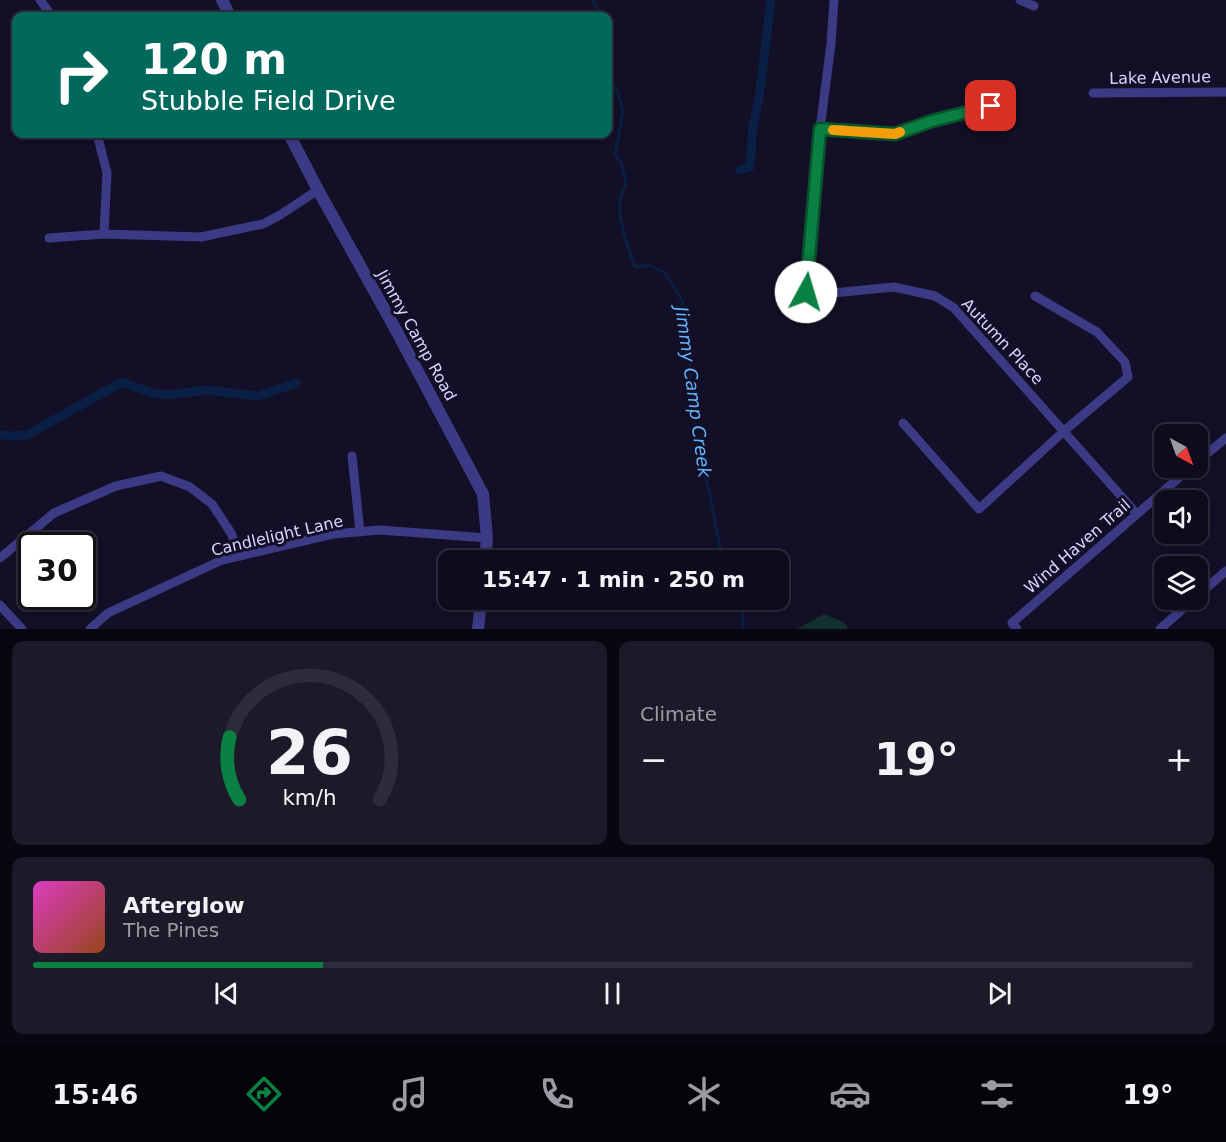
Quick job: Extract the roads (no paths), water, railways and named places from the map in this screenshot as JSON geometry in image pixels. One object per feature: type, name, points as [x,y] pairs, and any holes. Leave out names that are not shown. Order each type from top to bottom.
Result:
[{"type":"street","name":"Autumn Place","points":[[834,0],[806,292],[813,295],[894,287],[935,296],[954,308],[1137,514]]},
{"type":"street","points":[[1020,0],[1034,6]]},
{"type":"street","name":"Lake Avenue","points":[[1093,93],[1226,92]]},
{"type":"street","points":[[820,129],[895,134],[932,121],[991,106]]},
{"type":"street","points":[[98,138],[107,173],[104,234]]},
{"type":"street","name":"Jimmy Camp Road","points":[[291,138],[483,494],[486,550]]},
{"type":"street","points":[[49,238],[104,234],[201,237],[262,224],[318,190]]},
{"type":"street","points":[[903,423],[979,509],[1064,431],[1128,377],[1125,362],[1097,332],[1035,296]]},
{"type":"street","points":[[1208,453],[1226,438]]},
{"type":"street","points":[[352,456],[360,532]]},
{"type":"street","points":[[0,558],[54,513],[116,486],[161,476],[190,487],[212,504],[231,533],[240,556]]},
{"type":"street","name":"Wind Haven Trail","points":[[1014,626],[1178,478]]},
{"type":"street","name":"Candlelight Lane","points":[[90,629],[108,613],[222,560],[333,534],[380,530],[487,538]]},
{"type":"street","points":[[1208,587],[1226,571]]},
{"type":"street","points":[[0,606],[22,629]]},
{"type":"street","points":[[477,629],[480,610]]},
{"type":"street","points":[[1160,629],[1182,610]]},
{"type":"waterway","name":"Jimmy Camp Creek","points":[[593,0],[599,12]]},
{"type":"waterway","points":[[740,170],[750,167],[753,125],[759,99],[771,0]]},
{"type":"waterway","name":"Jimmy Camp Creek","points":[[612,85],[617,90],[623,111],[615,155],[621,162],[626,183],[620,199],[624,235],[635,267],[649,265],[664,272],[682,300],[696,437],[720,550]]},
{"type":"waterway","points":[[0,434],[27,435],[122,382],[152,393],[168,395],[206,390],[257,396],[297,383]]},
{"type":"waterway","name":"Jimmy Camp Creek","points":[[743,629],[744,610]]}]
